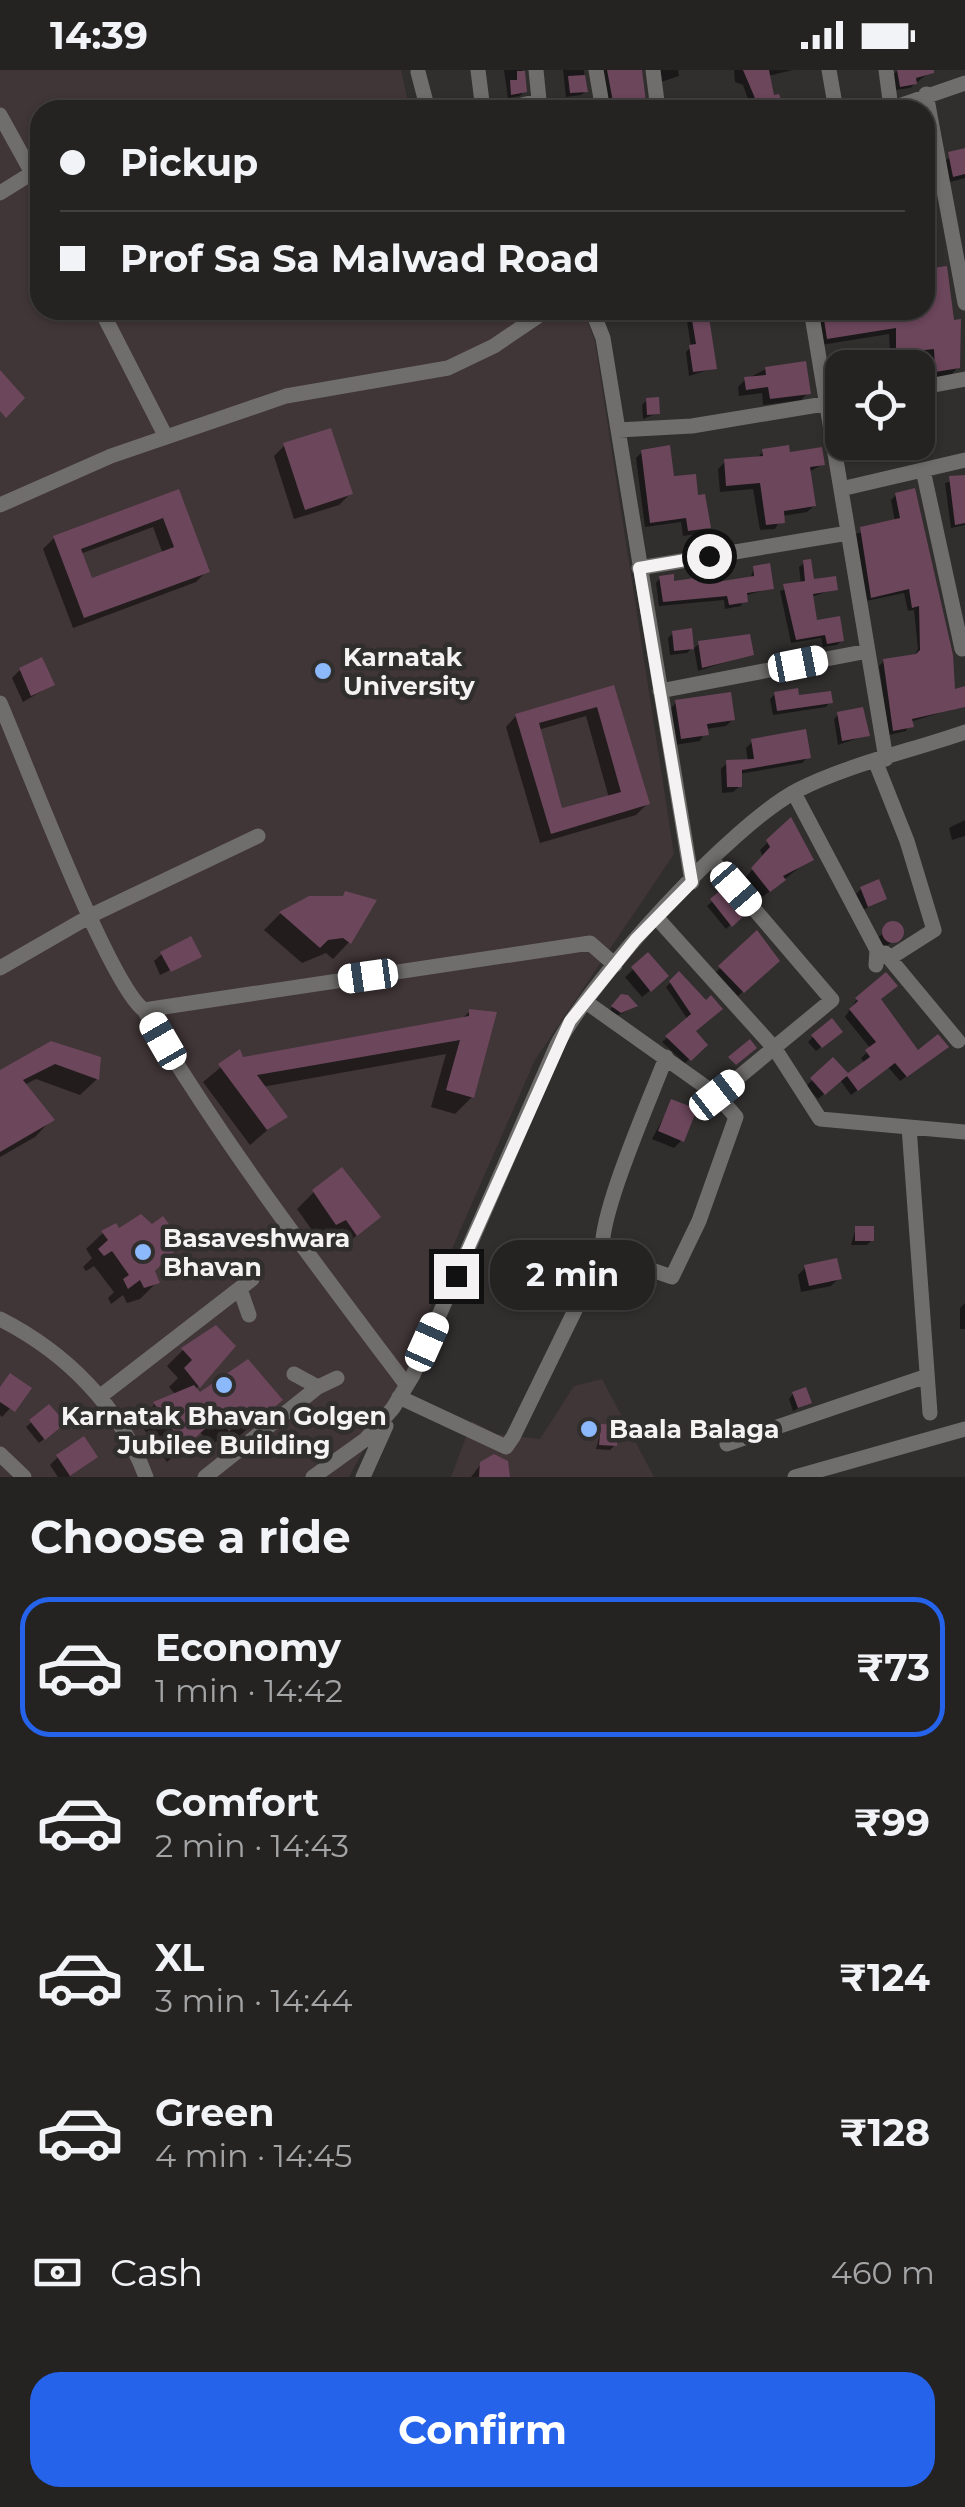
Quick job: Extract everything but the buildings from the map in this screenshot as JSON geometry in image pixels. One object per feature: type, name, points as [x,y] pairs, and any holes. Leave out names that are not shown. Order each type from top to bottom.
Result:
[{"type":"street","points":[[478,70],[482,100]]},
{"type":"street","points":[[536,70],[539,100]]},
{"type":"street","points":[[596,70],[600,100]]},
{"type":"street","points":[[653,70],[657,100]]},
{"type":"street","points":[[829,70],[834,100]]},
{"type":"street","points":[[886,70],[888,100]]},
{"type":"street","points":[[418,72],[425,100]]},
{"type":"street","points":[[911,100],[965,83]]},
{"type":"street","points":[[926,94],[927,100]]},
{"type":"street","points":[[0,115],[30,170]]},
{"type":"street","points":[[935,142],[965,302]]},
{"type":"street","points":[[0,193],[30,175]]},
{"type":"street","points":[[106,320],[165,436]]},
{"type":"street","points":[[1,504],[165,436],[286,396],[448,368],[494,346],[533,320]]},
{"type":"street","points":[[596,320],[603,338],[692,882]]},
{"type":"street","points":[[814,320],[825,366]]},
{"type":"street","points":[[935,385],[965,379]]},
{"type":"street","points":[[618,430],[692,426],[825,404]]},
{"type":"street","points":[[839,460],[881,761],[934,930],[881,958]]},
{"type":"street","points":[[841,489],[965,460]]},
{"type":"street","points":[[924,470],[957,581],[962,649]]},
{"type":"street","points":[[639,568],[848,533]]},
{"type":"street","points":[[660,691],[868,652]]},
{"type":"street","points":[[0,703],[92,915],[100,942],[134,1003],[144,1010],[199,1103],[399,1396],[506,1447],[604,1253],[601,1244],[611,1206],[666,1057]]},
{"type":"street","points":[[313,1477],[366,1439],[412,1376],[558,1045],[615,965],[756,817],[794,793],[965,732]]},
{"type":"street","points":[[794,793],[881,958],[958,1041]]},
{"type":"street","points":[[0,968],[92,915],[258,836]]},
{"type":"street","points":[[713,861],[832,1000],[717,1095]]},
{"type":"street","points":[[657,918],[775,1049],[820,1118],[965,1132]]},
{"type":"street","points":[[144,1010],[590,943],[615,965]]},
{"type":"street","points":[[586,1002],[717,1095],[736,1117],[699,1221],[672,1276],[604,1253]]},
{"type":"street","points":[[909,1127],[930,1413]]},
{"type":"street","points":[[102,1396],[246,1284],[249,1315]]},
{"type":"street","points":[[0,1319],[54,1353],[102,1396],[136,1450],[146,1477]]},
{"type":"street","points":[[294,1374],[318,1387]]},
{"type":"street","points":[[727,1444],[927,1376]]},
{"type":"street","points":[[206,1477],[318,1387],[337,1378]]},
{"type":"street","points":[[363,1477],[399,1396]]},
{"type":"street","points":[[795,1477],[965,1429]]},
{"type":"street","points":[[0,1454],[24,1477]]},
{"type":"shaded area","name":"Karnatak University","points":[[0,70],[401,70],[408,100],[30,100],[30,320],[587,320],[595,342],[674,854],[535,1060],[448,1258],[410,1364],[349,1477],[0,1477]]},
{"type":"shaded area","name":"Baala Balaga","points":[[602,1379],[654,1477],[451,1477],[472,1421],[496,1434],[540,1439],[574,1386]]},
{"type":"place","name":"Karnatak University","points":[[323,671]]},
{"type":"place","name":"Basaveshwara Bhavan","points":[[143,1252]]},
{"type":"place","name":"Karnatak Bhavan Golgen Jubilee Building","points":[[224,1385]]},
{"type":"place","name":"Baala Balaga","points":[[589,1429]]},
{"type":"route","points":[[456,1276],[570,1021],[636,939],[692,882],[639,568],[709,556]]}]
